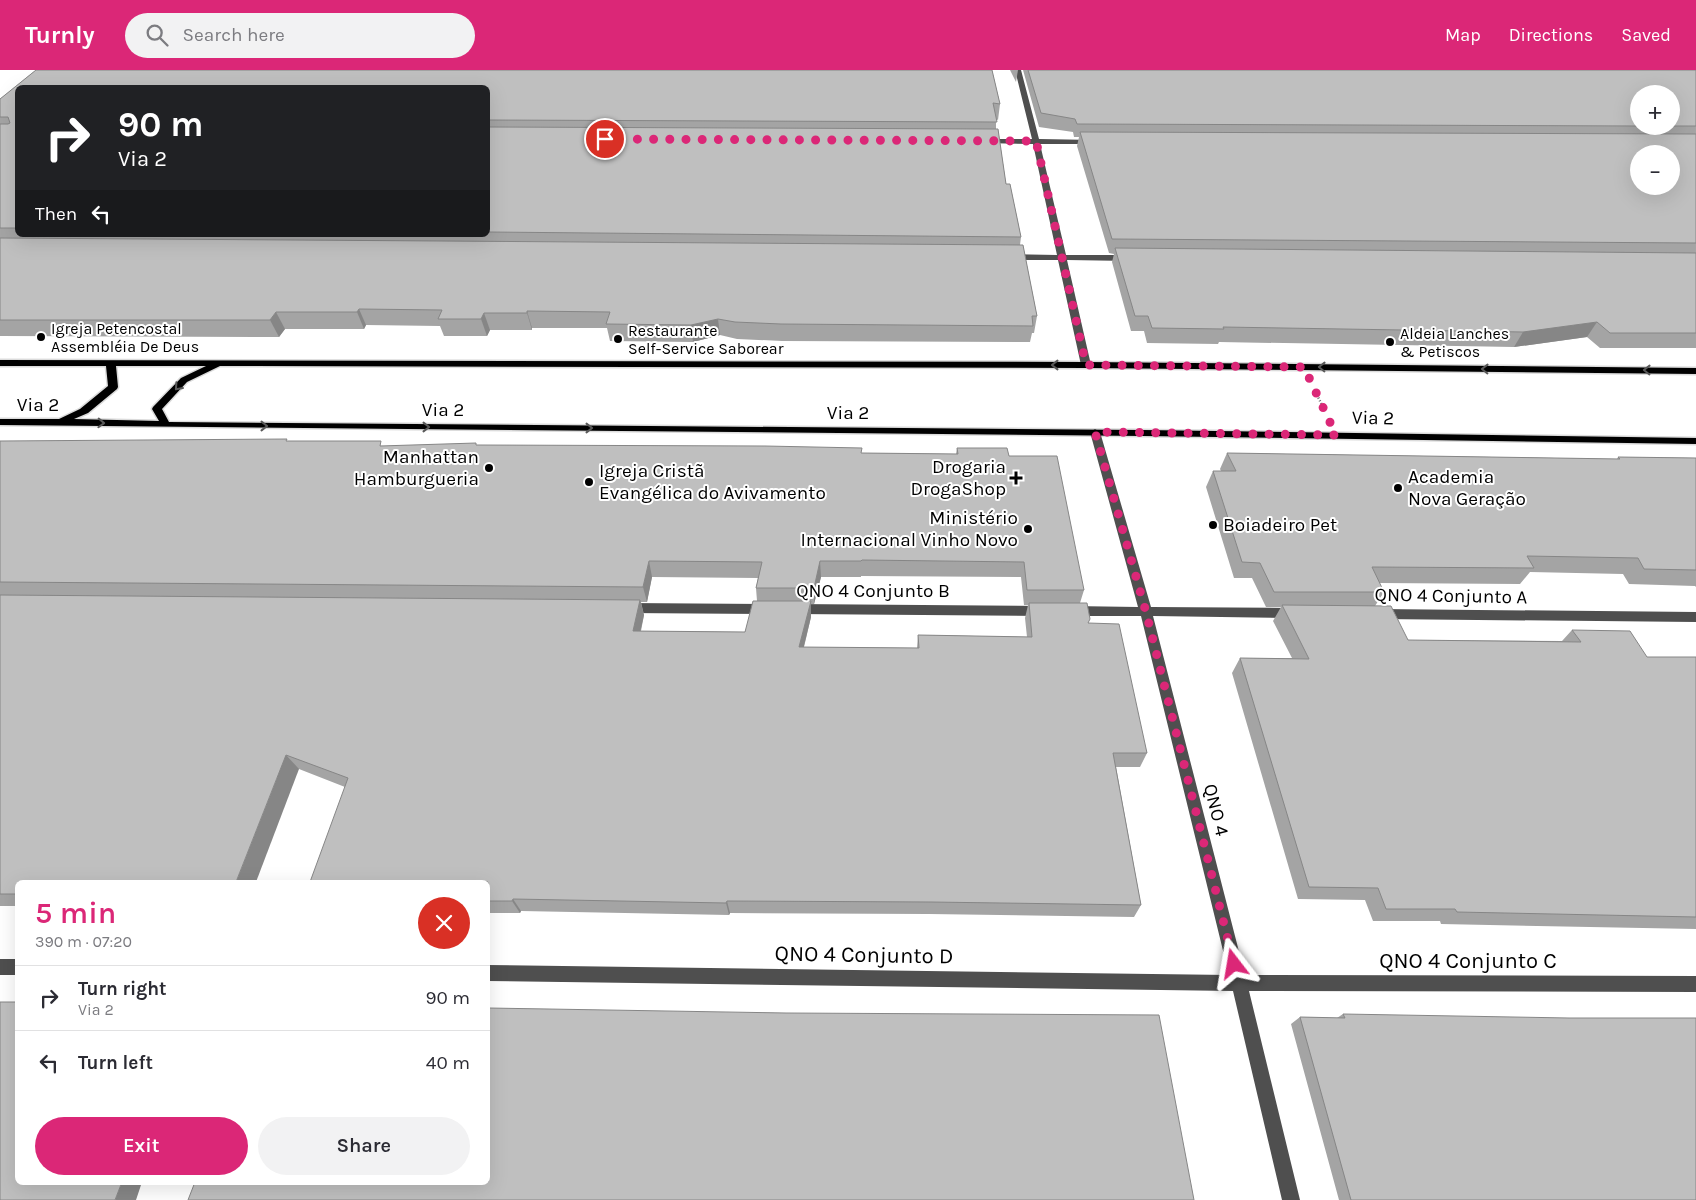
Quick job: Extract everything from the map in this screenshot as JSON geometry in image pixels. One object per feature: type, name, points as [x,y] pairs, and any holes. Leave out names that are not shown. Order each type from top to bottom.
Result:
[{"type":"main road","points":[[0,363],[1086,365],[1696,371]]},
{"type":"main road","points":[[59,422],[84,411],[113,387],[111,364]]},
{"type":"main road","points":[[166,425],[157,409],[184,380],[220,364]]},
{"type":"main road","name":"Via 2","points":[[0,422],[1095,432],[1696,441]]},
{"type":"street","points":[[1018,70],[1063,258],[1086,365]]},
{"type":"street","points":[[976,141],[1105,142]]},
{"type":"street","points":[[1003,257],[1142,258]]},
{"type":"street","name":"QNO 4","points":[[1095,432],[1146,612],[1291,1200]]},
{"type":"street","name":"QNO 4 Conjunto B","points":[[618,608],[1146,612]]},
{"type":"street","points":[[1146,612],[1306,613]]},
{"type":"street","name":"QNO 4 Conjunto A","points":[[1366,614],[1696,617]]},
{"type":"street","points":[[0,967],[15,967]]},
{"type":"street","name":"QNO 4 Conjunto D","points":[[490,973],[1239,983]]},
{"type":"street","name":"QNO 4 Conjunto C","points":[[1239,983],[1696,984]]},
{"type":"path","points":[[1304,367],[1336,435]]},
{"type":"building","points":[[36,70],[992,70],[1000,104],[993,103],[997,122],[490,120],[490,85],[17,85]]},
{"type":"building","points":[[1028,70],[1696,70],[1696,126],[1680,126],[1680,85],[1630,85],[1630,126],[1077,124],[1075,119],[1041,113]]},
{"type":"building","points":[[15,87],[15,228],[0,228],[0,124],[10,123],[8,117],[0,117],[0,99]]},
{"type":"building","points":[[490,127],[998,129],[1006,184],[1010,184],[1021,237],[490,232]]},
{"type":"building","points":[[1080,132],[1696,134],[1696,243],[1112,239]]},
{"type":"building","points":[[0,238],[1023,245],[1037,316],[1032,316],[1033,326],[781,324],[735,322],[718,319],[691,325],[606,324],[610,312],[527,311],[527,313],[484,313],[481,319],[438,319],[442,310],[359,309],[357,312],[276,312],[270,320],[0,320]]},
{"type":"building","points":[[1115,248],[1696,253],[1696,333],[1610,333],[1597,322],[1523,332],[1223,327],[1224,329],[1152,328],[1148,316],[1135,316]]},
{"type":"building","points":[[287,439],[286,441],[381,441],[380,446],[476,443],[476,445],[862,448],[861,453],[958,454],[957,448],[1007,448],[1009,456],[1057,456],[1084,590],[1027,590],[1024,562],[862,560],[820,561],[814,588],[756,588],[762,562],[649,561],[643,587],[0,582],[0,441]]},
{"type":"building","points":[[1227,453],[1620,459],[1618,457],[1696,458],[1696,570],[1644,569],[1638,558],[1527,556],[1534,568],[1372,567],[1384,592],[1274,592],[1260,563],[1242,562],[1213,471],[1236,471]]},
{"type":"building","points":[[0,595],[640,600],[633,631],[745,632],[753,601],[811,601],[799,647],[919,648],[918,635],[1032,637],[1029,603],[1087,603],[1090,619],[1088,623],[1119,624],[1147,753],[1113,753],[1141,905],[727,901],[726,903],[513,899],[512,901],[490,901],[490,880],[311,880],[348,778],[286,755],[237,880],[15,880],[15,894],[0,894]]},
{"type":"building","points":[[1282,605],[1391,606],[1408,640],[1581,642],[1572,630],[1630,631],[1647,657],[1696,657],[1696,917],[1457,912],[1455,909],[1386,909],[1378,888],[1309,887],[1240,658],[1309,659]]},
{"type":"building","points":[[0,1002],[15,1002],[15,1185],[121,1185],[115,1200],[0,1200]]},
{"type":"building","points":[[490,1008],[786,1013],[1159,1015],[1194,1200],[188,1200],[194,1185],[490,1185]]},
{"type":"building","points":[[1343,1014],[1696,1018],[1696,1200],[1351,1200],[1300,1017],[1345,1018]]},
{"type":"place","name":"Igreja Petencostal Assembléia De Deus","points":[[41,337]]},
{"type":"place","name":"Restaurante Self-Service Saborear","points":[[618,339]]},
{"type":"place","name":"Aldeia Lanches & Petiscos","points":[[1390,342]]},
{"type":"place","name":"Manhattan Hamburgueria","points":[[489,468]]},
{"type":"place","name":"Drogaria DrogaShop","points":[[1016,478]]},
{"type":"place","name":"Igreja Cristã Evangélica do Avivamento","points":[[589,482]]},
{"type":"place","name":"Academia Nova Geração","points":[[1398,488]]},
{"type":"place","name":"Boiadeiro Pet","points":[[1213,525]]},
{"type":"place","name":"Ministério Internacional Vinho Novo","points":[[1028,529]]},
{"type":"route","points":[[605,139],[1036,141],[1086,365],[1304,367],[1336,435],[1095,432],[1146,612],[1234,964]]}]
